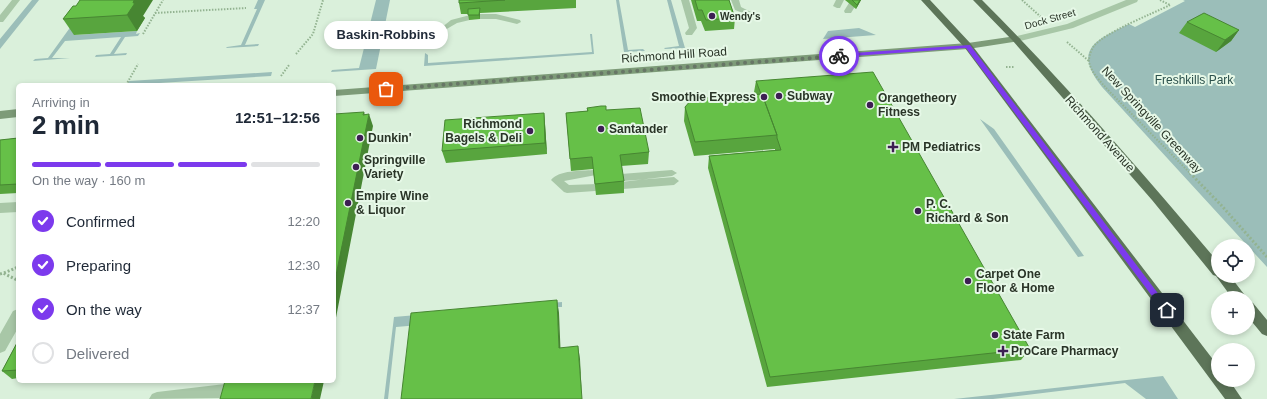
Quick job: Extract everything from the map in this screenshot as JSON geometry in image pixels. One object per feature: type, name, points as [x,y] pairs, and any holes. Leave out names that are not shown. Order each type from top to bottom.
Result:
[{"type":"main road","points":[[924,0],[968,46],[1211,368]]},
{"type":"main road","name":"Richmond Avenue","points":[[978,0],[1016,39],[1156,197],[1211,263]]},
{"type":"main road","points":[[1228,283],[1234,291]]},
{"type":"main road","points":[[1255,315],[1267,330]]},
{"type":"main road","points":[[1225,387],[1234,399]]},
{"type":"street","name":"Dock Street","points":[[1016,39],[1070,26],[1134,0]]},
{"type":"street","name":"Richmond Hill Road","points":[[336,93],[968,46],[1016,39]]},
{"type":"street","points":[[0,115],[16,113]]},
{"type":"street","points":[[0,208],[16,206]]},
{"type":"street","points":[[0,347],[16,318]]},
{"type":"street","points":[[157,399],[225,391]]},
{"type":"lane","points":[[0,20],[16,0]]},
{"type":"lane","points":[[685,0],[693,28],[689,33]]},
{"type":"lane","points":[[735,0],[738,8],[751,14]]},
{"type":"lane","points":[[445,28],[450,23],[458,19],[485,16],[500,17],[509,21],[517,22]]},
{"type":"lane","points":[[673,174],[622,178],[673,174]]},
{"type":"lane","points":[[566,176],[594,180],[567,189],[556,180],[566,176]]},
{"type":"path","points":[[143,34],[163,0]]},
{"type":"path","points":[[296,54],[313,34],[323,0]]},
{"type":"path","points":[[1022,0],[1089,62]]},
{"type":"path","name":"New Springville Greenway","points":[[1160,0],[1170,5],[1098,41],[1090,53],[1089,62],[1095,75],[1107,89],[1220,205],[1267,257]]},
{"type":"path","points":[[155,13],[246,8]]},
{"type":"path","points":[[127,83],[138,64]]},
{"type":"path","points":[[280,76],[289,65]]},
{"type":"path","points":[[1006,68],[1014,67]]},
{"type":"path","points":[[2,274],[16,268]]},
{"type":"path","points":[[2,274],[16,280]]},
{"type":"green space","points":[[32,0],[39,0],[0,49],[0,39]]},
{"type":"green space","points":[[90,0],[75,35],[137,31],[136,34],[140,33],[138,36],[125,37],[114,54],[127,53],[126,55],[95,57],[96,55],[110,54],[121,37],[65,41],[52,58],[70,58],[33,61],[35,59],[48,58]]},
{"type":"green space","points":[[258,0],[265,0],[245,45],[259,44],[258,46],[226,48],[241,45],[257,9],[254,9]]},
{"type":"green space","points":[[376,0],[390,0],[376,69],[331,72],[332,70],[359,68]]},
{"type":"green space","points":[[616,0],[619,0],[628,50],[643,49],[645,51],[624,52]]},
{"type":"green space","points":[[667,0],[671,0],[685,48],[664,48],[679,46]]},
{"type":"green space","name":"Freshkills Park","points":[[1183,0],[1267,0],[1267,267],[1255,254],[1255,239],[1241,239],[1102,87],[1093,74],[1089,63],[1089,55],[1092,47],[1107,35],[1129,24],[1135,27],[1185,1]]},
{"type":"green space","points":[[859,28],[876,35],[823,39],[828,31]]},
{"type":"green space","points":[[590,34],[592,34],[594,54],[424,66],[425,53],[428,55],[428,63],[592,52]]},
{"type":"green space","points":[[272,72],[271,76],[159,83],[128,83],[129,81]]},
{"type":"green space","points":[[980,119],[994,129],[1084,256],[1078,257]]},
{"type":"green space","points":[[562,302],[562,307],[558,307],[559,313],[396,327],[388,399],[384,399],[394,317]]},
{"type":"green space","points":[[1163,376],[1178,399],[1146,399],[1125,383],[993,399],[954,399]]},
{"type":"building","points":[[80,0],[134,0],[133,3],[135,3],[127,15],[63,19],[73,6],[76,6]]},
{"type":"building","points":[[459,0],[505,0],[459,3]]},
{"type":"building","points":[[695,0],[729,0],[735,18],[706,20],[702,10],[698,10]]},
{"type":"building","points":[[852,0],[860,0],[857,5]]},
{"type":"building","points":[[480,8],[479,15],[468,15],[468,9]]},
{"type":"building","points":[[1204,13],[1239,30],[1225,40],[1187,22]]},
{"type":"building","points":[[873,72],[1030,349],[770,377],[709,156],[781,150],[777,135],[756,81]]},
{"type":"building","points":[[762,94],[777,135],[695,142],[685,107],[692,99]]},
{"type":"building","points":[[606,106],[606,110],[640,108],[649,152],[620,155],[624,181],[595,184],[592,157],[570,159],[566,113],[588,111],[587,108]]},
{"type":"building","points":[[364,112],[363,115],[369,114],[336,275],[336,114]]},
{"type":"building","points":[[544,113],[545,143],[442,151],[445,120]]},
{"type":"building","points":[[16,138],[16,184],[0,185],[0,140]]},
{"type":"building","points":[[557,300],[559,348],[578,346],[582,399],[401,399],[411,313]]},
{"type":"building","points":[[16,345],[16,370],[2,371]]},
{"type":"building","points":[[224,383],[315,383],[311,399],[220,399]]},
{"type":"way so far","points":[[386,89],[839,56]]},
{"type":"place","name":"Wendy's","points":[[712,16]]},
{"type":"place","name":"Baskin-Robbins","points":[[386,89]]},
{"type":"place","name":"Subway","points":[[779,96]]},
{"type":"place","name":"Smoothie Express","points":[[764,97]]},
{"type":"place","name":"Orangetheory Fitness","points":[[870,105]]},
{"type":"place","name":"Santander","points":[[601,129]]},
{"type":"place","name":"Richmond Bagels & Deli","points":[[530,131]]},
{"type":"place","name":"Dunkin'","points":[[360,138]]},
{"type":"place","name":"PM Pediatrics","points":[[893,147]]},
{"type":"place","name":"Springville Variety","points":[[356,167]]},
{"type":"place","name":"Empire Wine & Liquor","points":[[348,203]]},
{"type":"place","name":"P. C. Richard & Son","points":[[918,211]]},
{"type":"place","name":"Carpet One Floor & Home","points":[[968,281]]},
{"type":"place","name":"State Farm","points":[[995,335]]},
{"type":"place","name":"ProCare Pharmacy","points":[[1003,351]]},
{"type":"route","points":[[839,56],[968,46],[1167,310]]}]
